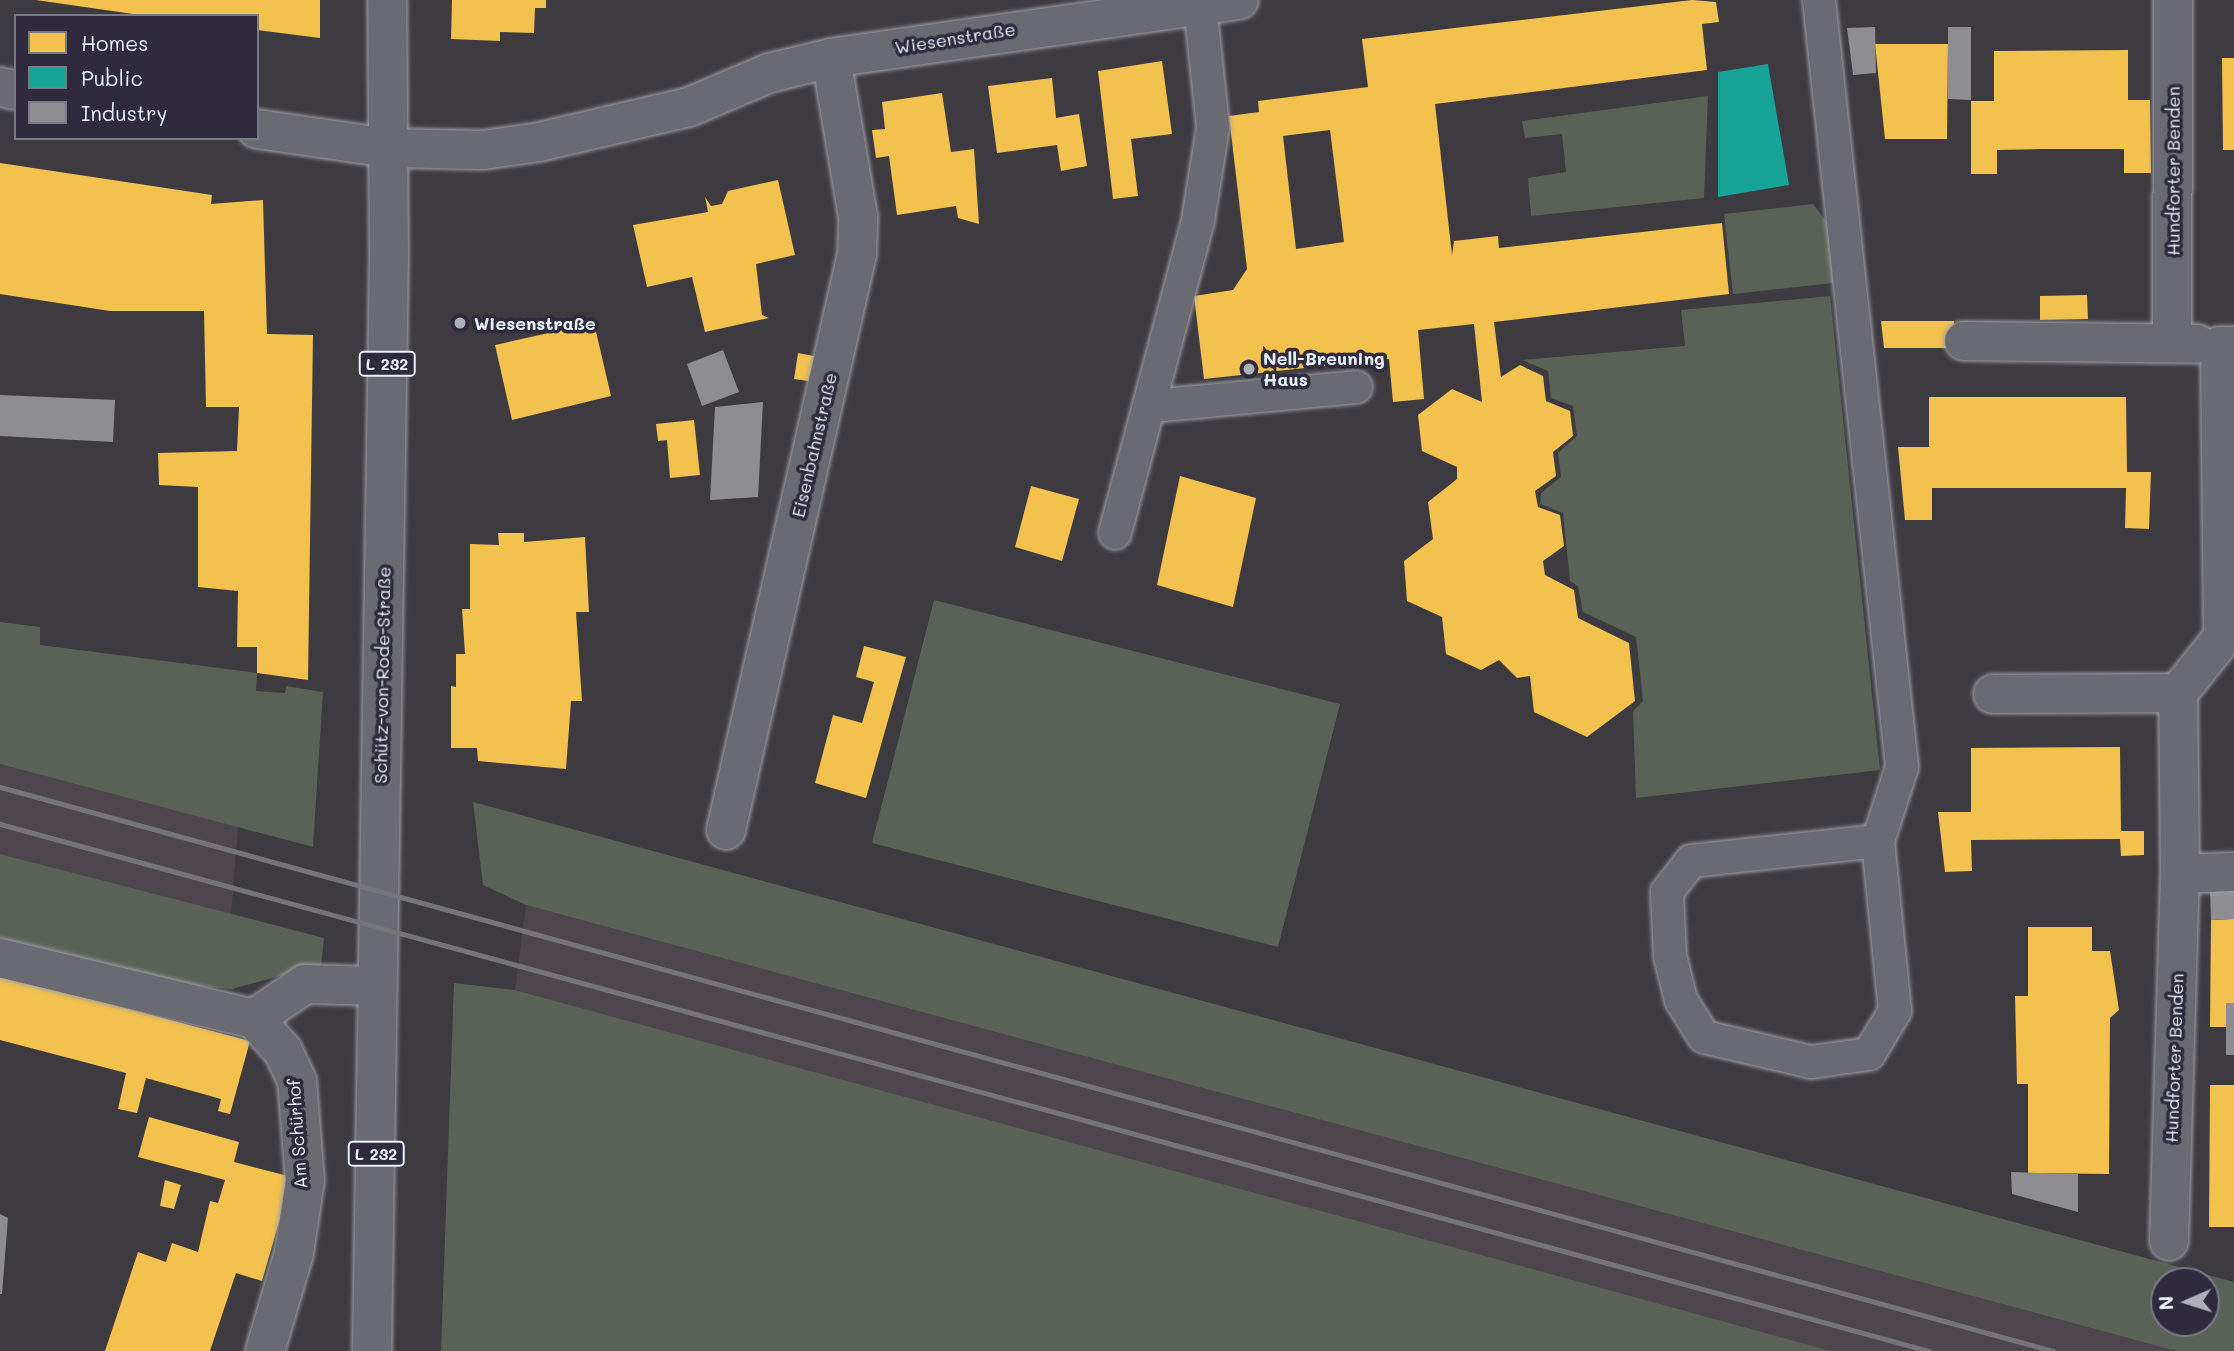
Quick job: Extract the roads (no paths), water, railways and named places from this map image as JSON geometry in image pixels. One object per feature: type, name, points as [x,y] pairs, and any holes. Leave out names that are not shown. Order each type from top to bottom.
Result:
[{"type":"street","name":"Schütz-von-Rode-Straße","points":[[372,1351],[389,148],[387,0]]},
{"type":"street","name":"Wiesenstraße","points":[[259,129],[389,148],[483,150],[610,128],[831,58],[1239,0]]},
{"type":"street","name":"Hundforter Benden","points":[[2172,341],[2174,0]]},
{"type":"street","name":"Eisenbahnstraße","points":[[726,830],[857,254],[858,217],[831,58]]},
{"type":"street","points":[[1964,341],[2172,341],[2227,346],[2223,637],[2178,693],[1993,694]]},
{"type":"street","name":"Hundforter Benden","points":[[2169,1241],[2180,874],[2178,693]]},
{"type":"street","points":[[2180,874],[2234,872]]},
{"type":"street","points":[[0,958],[254,1019],[304,984],[377,986]]},
{"type":"street","name":"Am Schürhof","points":[[254,1019],[283,1051],[297,1081],[305,1180],[294,1253],[265,1351]]},
{"type":"lane","points":[[1819,0],[1902,767],[1878,841],[1895,1011],[1869,1054],[1811,1062],[1703,1037],[1681,1000],[1670,956],[1667,892],[1691,861],[1878,841]]},
{"type":"lane","points":[[1115,533],[1152,406],[1198,220],[1213,127],[1200,5]]},
{"type":"lane","points":[[1152,406],[1356,387]]},
{"type":"railway","points":[[0,787],[2053,1351]]},
{"type":"railway","points":[[0,824],[1929,1351]]},
{"type":"place","name":"Wiesenstraße","points":[[460,323]]},
{"type":"place","name":"Nell-Breuning Haus","points":[[1249,369]]}]
